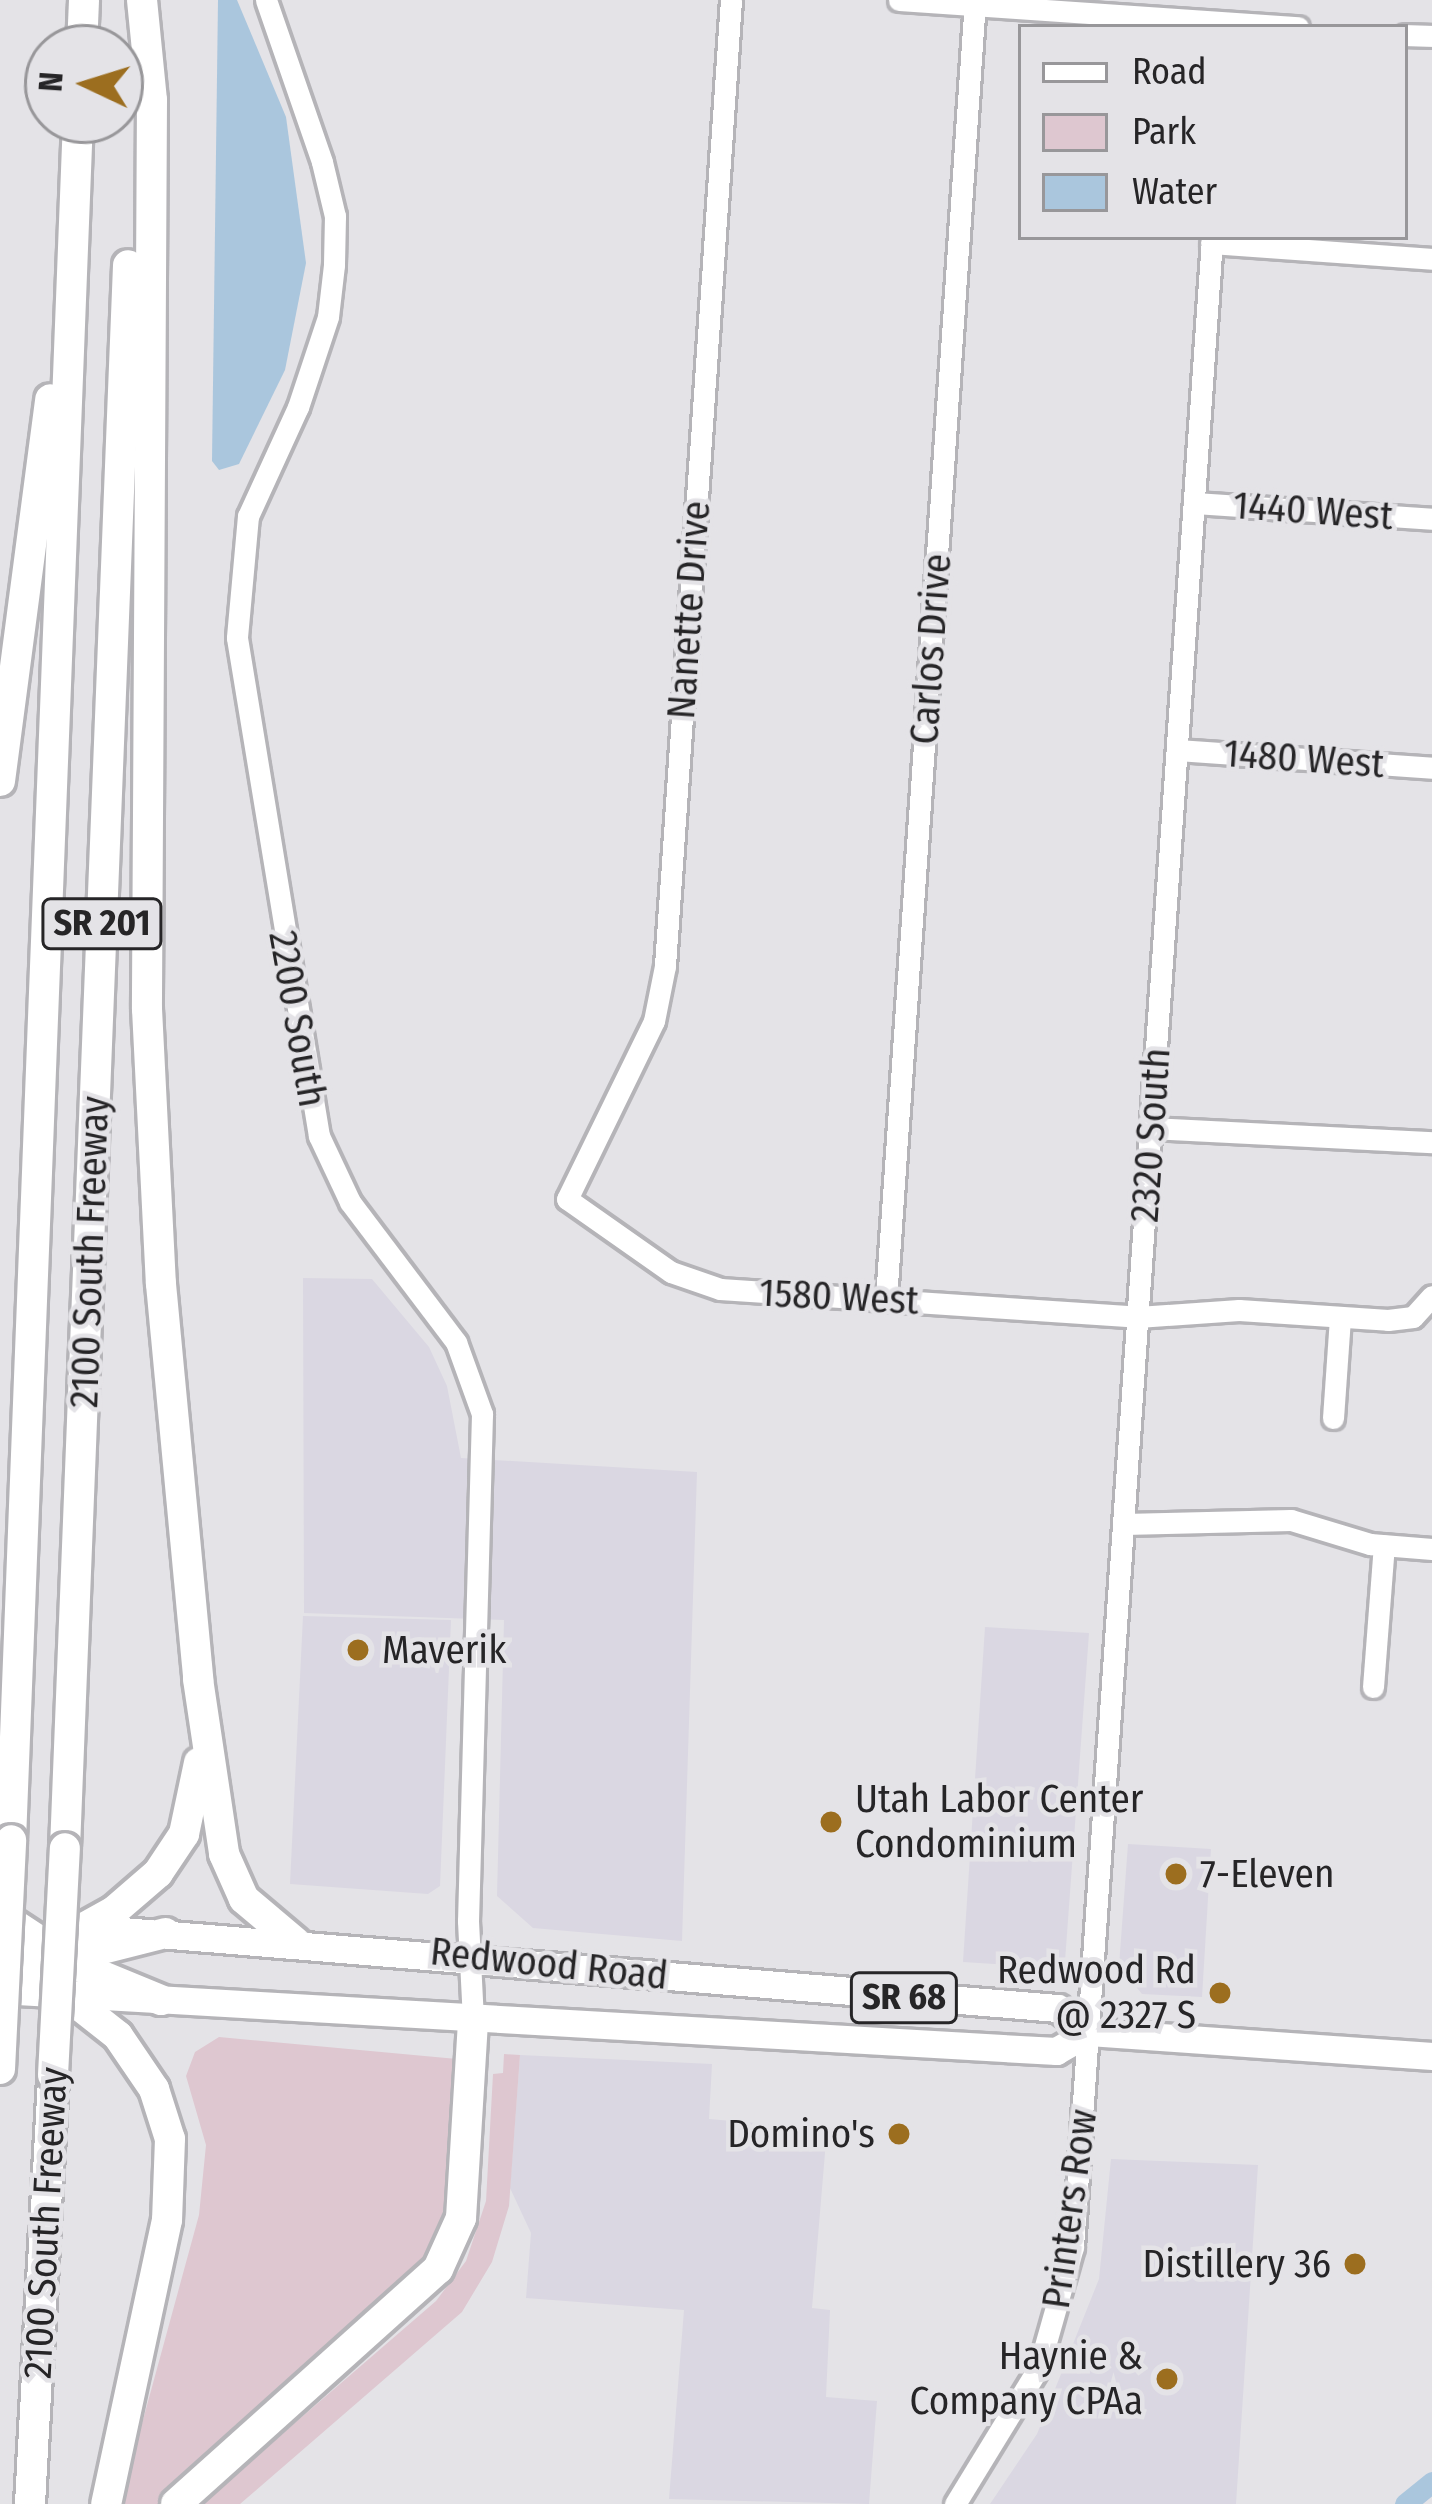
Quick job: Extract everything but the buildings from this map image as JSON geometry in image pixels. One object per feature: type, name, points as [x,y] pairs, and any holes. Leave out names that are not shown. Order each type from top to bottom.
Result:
[{"type":"highway","points":[[140,0],[152,100],[148,1057],[198,1678],[226,1867],[244,1899],[295,1942]]},
{"type":"highway","name":"2100 South Freeway","points":[[30,2504],[65,1848],[140,0]]},
{"type":"highway","name":"2100 South Freeway","points":[[0,2071],[77,144]]},
{"type":"highway","points":[[0,781],[72,269]]},
{"type":"highway","points":[[20,1944],[88,1928],[142,1890],[184,1834],[198,1790],[198,1678]]},
{"type":"highway","points":[[20,1944],[166,1933]]},
{"type":"highway","points":[[0,1987],[20,1944]]},
{"type":"highway","points":[[20,1944],[143,2071],[166,2119],[172,2159],[167,2220],[106,2504]]},
{"type":"highway","points":[[20,1944],[161,2000]]},
{"type":"highway","points":[[176,2504],[438,2270],[461,2218],[473,2020]]},
{"type":"main road","name":"Redwood Road","points":[[20,1944],[88,1928],[470,1954],[1058,2008],[1089,2032],[1432,2056]]},
{"type":"main road","name":"Redwood Road","points":[[0,1987],[473,2020],[1056,2051],[1089,2032]]},
{"type":"street","name":"2200 South","points":[[266,0],[322,162],[334,216],[334,265],[311,367],[248,516],[236,638],[319,1136],[372,1235],[456,1342],[482,1414],[470,1954],[473,2020]]},
{"type":"street","name":"Nanette Drive","points":[[566,1199],[654,1021],[665,966],[731,0]]},
{"type":"street","points":[[899,0],[1227,16],[1279,24]]},
{"type":"street","name":"Carlos Drive","points":[[886,1299],[975,3]]},
{"type":"street","points":[[1211,240],[1432,259]]},
{"type":"street","name":"2320 South","points":[[1089,2032],[1211,240]]},
{"type":"street","name":"1440 West","points":[[1194,502],[1432,519]]},
{"type":"street","name":"1480 West","points":[[1177,750],[1432,768]]},
{"type":"street","points":[[1151,1128],[1432,1142]]},
{"type":"street","name":"1580 West","points":[[566,1199],[671,1272],[721,1289],[1138,1317],[1239,1310],[1413,1318],[1432,1296]]},
{"type":"street","points":[[1334,1418],[1340,1317]]},
{"type":"street","points":[[1124,1524],[1291,1520],[1384,1545],[1432,1549]]},
{"type":"street","points":[[1373,1687],[1384,1545]]},
{"type":"street","name":"Printers Row","points":[[955,2504],[1025,2396],[1060,2305],[1081,2169],[1089,2032]]},
{"type":"shaded area","points":[[303,1278],[372,1279],[429,1347],[447,1386],[461,1458],[697,1472],[682,1941],[533,1928],[497,1896],[504,1620],[304,1613]]},
{"type":"shaded area","points":[[303,1616],[451,1620],[440,1886],[428,1894],[290,1884]]},
{"type":"shaded area","points":[[985,1627],[1089,1633],[1065,1961],[1056,1968],[963,1962]]},
{"type":"shaded area","name":"7-Eleven","points":[[1128,1844],[1211,1849],[1202,1997],[1142,1994],[1119,1966]]},
{"type":"shaded area","points":[[520,2055],[712,2064],[709,2119],[827,2129],[812,2308],[830,2310],[826,2397],[877,2401],[869,2504],[669,2499],[684,2310],[526,2298],[531,2233],[510,2188]]},
{"type":"shaded area","points":[[1111,2159],[1258,2165],[1236,2504],[990,2504],[1037,2434],[1099,2279]]},
{"type":"green space","points":[[219,2037],[457,2059],[447,2222],[426,2270],[166,2504],[120,2504],[199,2215],[206,2145],[186,2076],[195,2052]]},
{"type":"green space","points":[[504,2054],[520,2055],[509,2206],[492,2262],[462,2312],[240,2504],[201,2504],[436,2301],[466,2261],[486,2201],[493,2074],[503,2073]]},
{"type":"water","points":[[218,0],[237,0],[286,117],[306,263],[285,370],[239,464],[219,470],[212,461]]},
{"type":"waterway","points":[[1405,2504],[1432,2482]]},
{"type":"place","name":"Maverik","points":[[358,1650]]},
{"type":"place","name":"Utah Labor Center Condominium","points":[[831,1822]]},
{"type":"place","name":"7-Eleven","points":[[1176,1874]]},
{"type":"place","name":"Redwood Rd @ 2327 S","points":[[1220,1993]]},
{"type":"place","name":"Domino's","points":[[899,2134]]},
{"type":"place","name":"Distillery 36","points":[[1355,2264]]},
{"type":"place","name":"Haynie & Company CPAa","points":[[1167,2379]]}]
